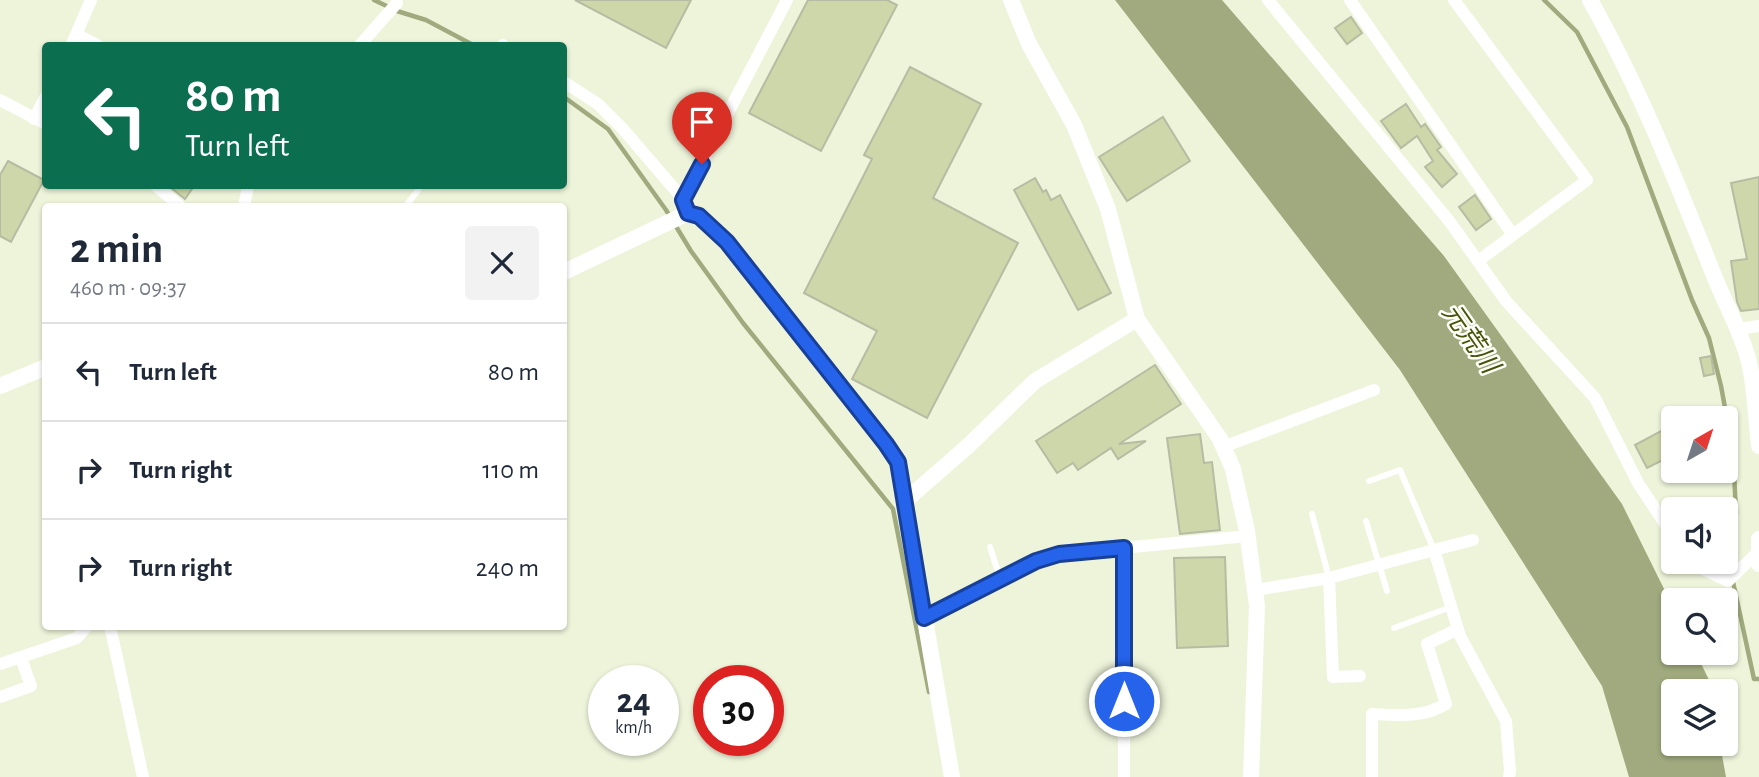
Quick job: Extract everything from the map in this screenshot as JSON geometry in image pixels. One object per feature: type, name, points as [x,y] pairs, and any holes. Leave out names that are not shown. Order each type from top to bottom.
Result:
[{"type":"street","points":[[73,40],[91,0]]},
{"type":"street","points":[[567,270],[686,206],[787,0]]},
{"type":"street","points":[[1011,0],[1028,44],[1074,125],[1108,209],[1137,319],[1220,439],[1233,469],[1248,536],[1257,606],[1251,777]]},
{"type":"street","points":[[1268,0],[1442,211],[1506,301],[1595,398],[1638,483],[1661,518]]},
{"type":"street","points":[[1350,0],[1513,235]]},
{"type":"street","points":[[1454,0],[1587,180],[1478,261]]},
{"type":"street","points":[[1591,0],[1650,119],[1738,329],[1749,363],[1759,446]]},
{"type":"street","points":[[363,42],[397,3]]},
{"type":"street","points":[[567,84],[598,104],[622,128],[686,206],[727,242],[898,462],[952,777]]},
{"type":"street","points":[[0,100],[40,122]]},
{"type":"street","points":[[160,189],[176,203]]},
{"type":"street","points":[[905,501],[968,446],[1035,381],[1137,319]]},
{"type":"street","points":[[1738,329],[1759,326]]},
{"type":"street","points":[[0,386],[42,370]]},
{"type":"street","points":[[1223,447],[1374,390]]},
{"type":"street","points":[[924,618],[1036,561],[1059,554],[1248,536]]},
{"type":"street","points":[[1759,539],[1759,564]]},
{"type":"street","points":[[1255,590],[1329,578],[1474,540]]},
{"type":"street","points":[[1124,548],[1124,777]]},
{"type":"street","points":[[1434,550],[1460,636],[1506,721],[1509,777]]},
{"type":"street","points":[[1738,571],[1759,551]]},
{"type":"street","points":[[1714,574],[1728,581],[1735,574]]},
{"type":"street","points":[[1329,578],[1333,677],[1360,676]]},
{"type":"street","points":[[1372,777],[1372,714],[1415,715],[1434,711],[1446,704],[1427,644],[1458,629]]},
{"type":"street","points":[[0,664],[77,638],[84,630]]},
{"type":"street","points":[[111,630],[144,777]]},
{"type":"street","points":[[0,696],[31,686],[21,658]]},
{"type":"lane","points":[[1369,481],[1400,470],[1434,550]]},
{"type":"lane","points":[[1311,513],[1329,578]]},
{"type":"lane","points":[[1366,522],[1387,591]]},
{"type":"lane","points":[[990,547],[1000,580]]},
{"type":"lane","points":[[1394,628],[1451,607]]},
{"type":"water","name":"元荒川","points":[[1115,0],[1222,0],[1444,256],[1622,504],[1664,588],[1661,588],[1661,665],[1702,665],[1709,679],[1661,679],[1661,756],[1722,756],[1726,777],[1629,777],[1602,686],[1400,370]]},
{"type":"building","points":[[575,0],[691,0],[666,48]]},
{"type":"building","points":[[808,0],[887,0],[897,5],[821,151],[749,113]]},
{"type":"building","points":[[1351,17],[1362,33],[1347,44],[1335,28]]},
{"type":"building","points":[[910,67],[981,104],[933,198],[1018,243],[927,418],[852,379],[877,331],[804,293],[872,159],[864,155]]},
{"type":"building","points":[[1406,104],[1421,127],[1425,124],[1441,147],[1437,150],[1457,174],[1442,187],[1425,167],[1433,161],[1417,136],[1401,148],[1381,121]]},
{"type":"building","points":[[1163,117],[1190,161],[1127,201],[1099,157]]},
{"type":"building","points":[[8,161],[42,179],[42,184],[11,242],[0,236],[0,175]]},
{"type":"building","points":[[1759,177],[1759,309],[1741,311],[1737,302],[1731,261],[1747,259],[1731,183]]},
{"type":"building","points":[[1035,178],[1051,200],[1060,195],[1111,293],[1078,310],[1014,190]]},
{"type":"building","points":[[173,189],[192,189],[185,199]]},
{"type":"building","points":[[1475,195],[1491,219],[1476,230],[1459,207]]},
{"type":"building","points":[[1711,356],[1714,374],[1704,376],[1700,358]]},
{"type":"building","points":[[1155,365],[1181,404],[1119,444],[1146,441],[1118,459],[1111,448],[1078,470],[1073,463],[1057,473],[1036,441]]},
{"type":"building","points":[[1661,431],[1661,461],[1647,468],[1635,445]]},
{"type":"building","points":[[1200,434],[1204,463],[1212,462],[1220,530],[1180,534],[1167,438]]},
{"type":"building","points":[[1225,557],[1228,646],[1177,648],[1174,558]]},
{"type":"waterway","points":[[374,0],[426,20],[467,42]]},
{"type":"waterway","points":[[1544,0],[1577,32],[1627,127],[1709,338],[1733,451],[1735,497]]},
{"type":"waterway","points":[[567,99],[608,129],[743,323],[893,509],[929,692]]},
{"type":"waterway","points":[[1733,582],[1754,679],[1759,679]]},
{"type":"route","points":[[702,164],[683,200],[688,213],[699,216],[727,242],[898,462],[924,618],[1036,561],[1059,554],[1124,548],[1124,701]]}]
